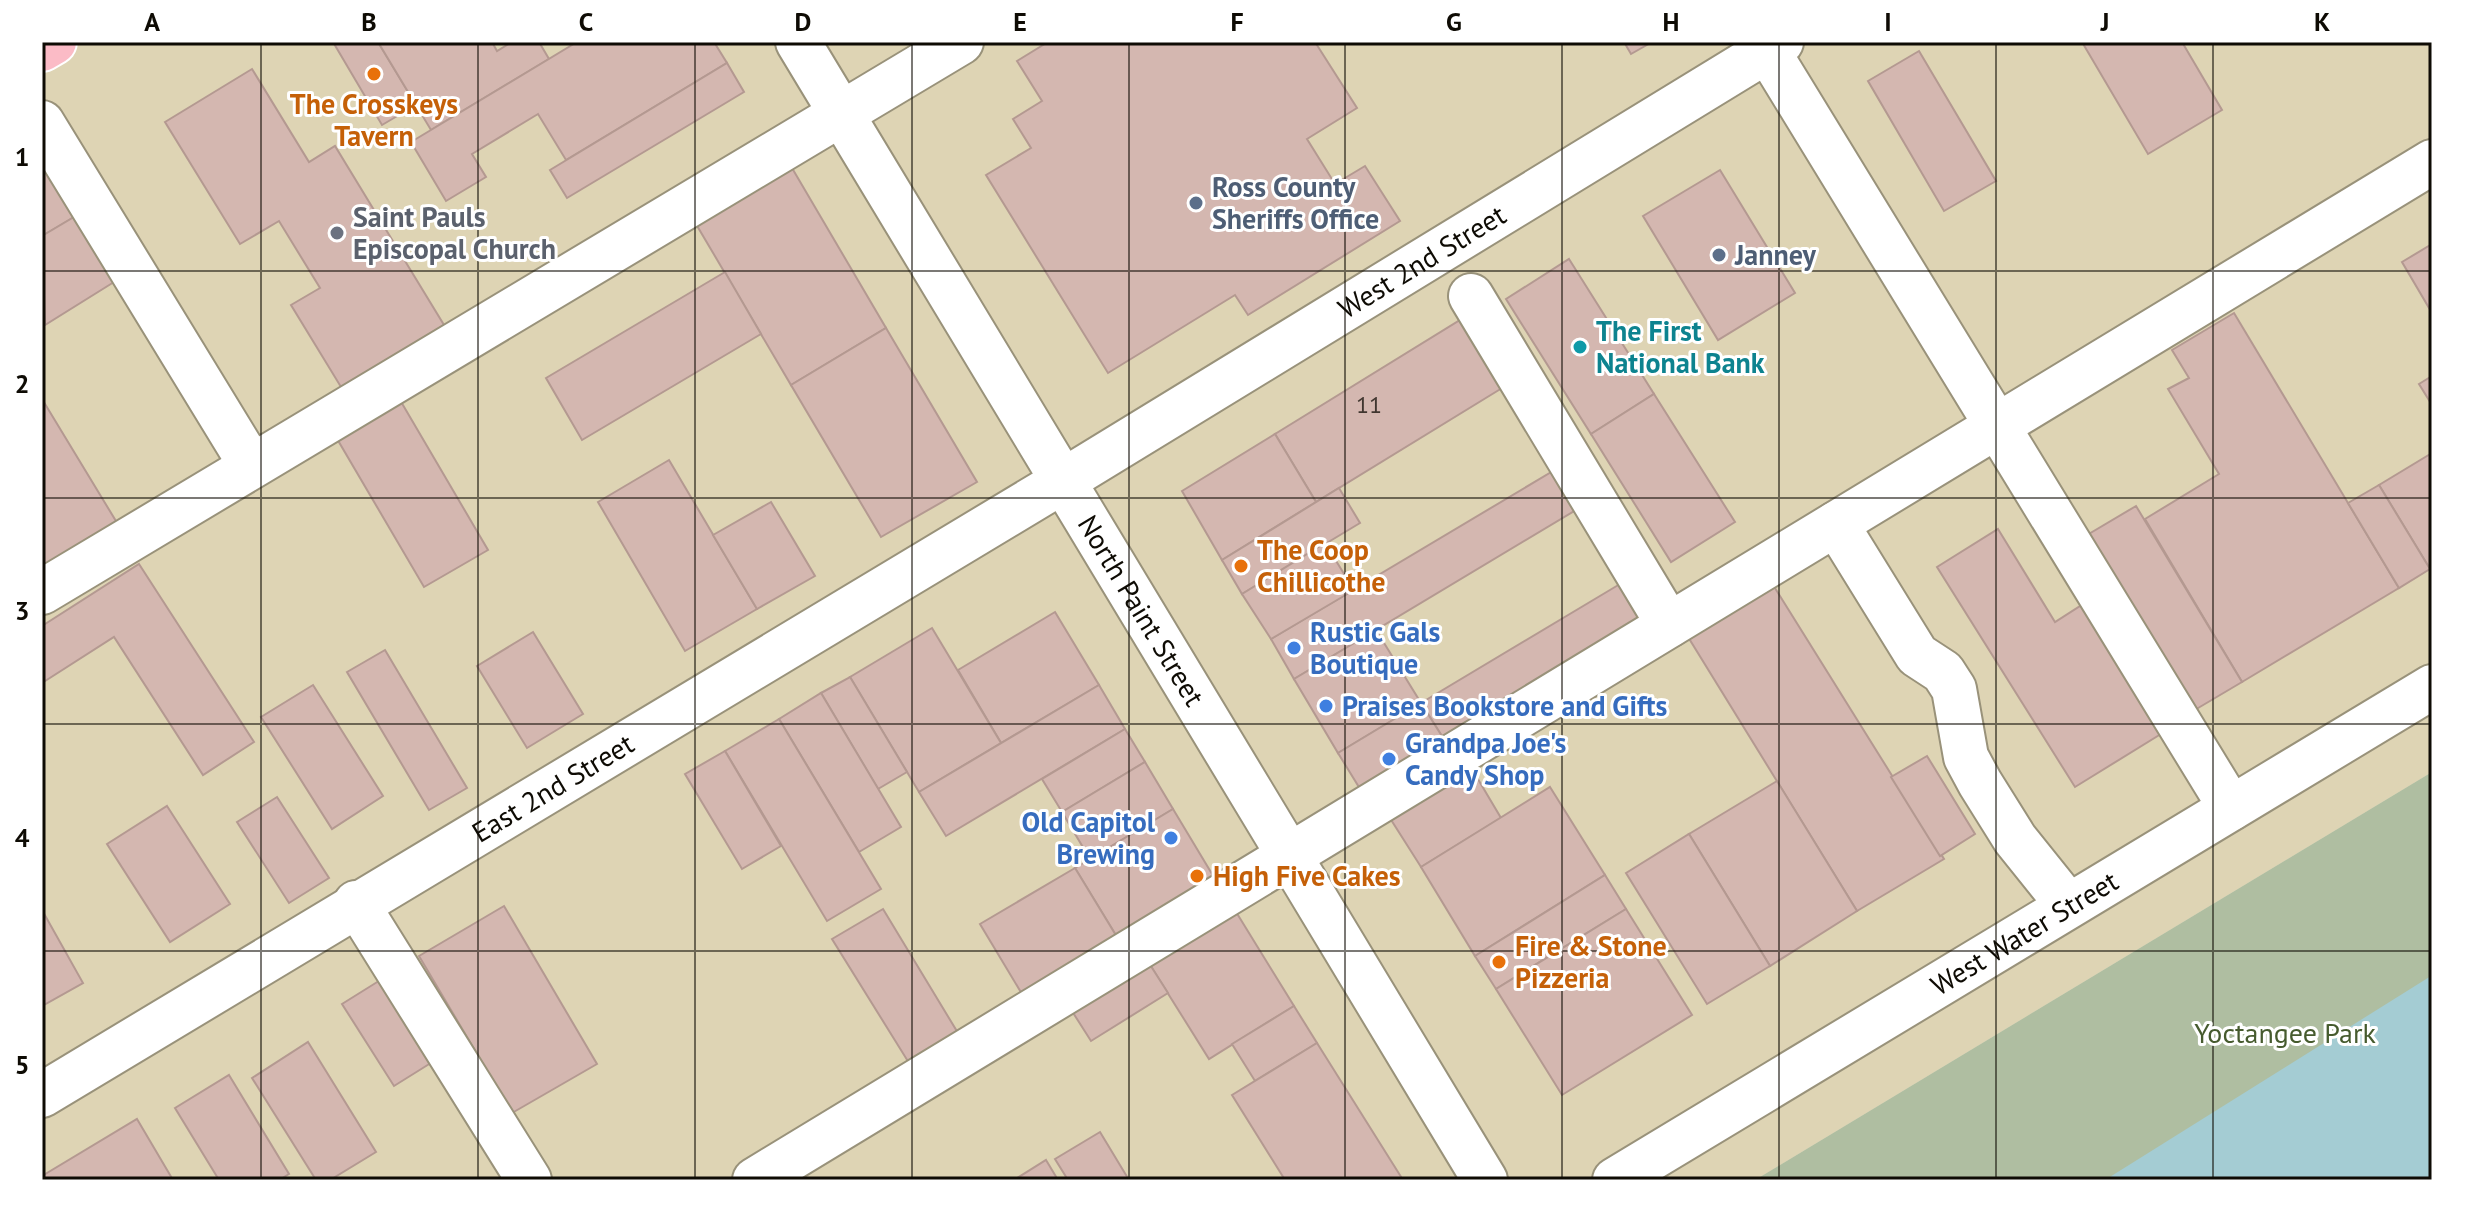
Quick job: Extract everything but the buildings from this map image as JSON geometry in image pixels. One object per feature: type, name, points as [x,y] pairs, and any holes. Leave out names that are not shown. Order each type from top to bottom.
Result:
[{"type":"main road","points":[[42,49],[54,42]]},
{"type":"street","name":"North Paint Street","points":[[798,42],[1485,1180]]},
{"type":"street","points":[[42,592],[961,42]]},
{"type":"street","points":[[1770,45],[1997,427],[2231,808]]},
{"type":"street","name":"West 2nd Street","points":[[1063,481],[1770,45]]},
{"type":"street","points":[[42,123],[251,465]]},
{"type":"street","points":[[755,1180],[2432,162]]},
{"type":"street","points":[[1471,296],[1669,625]]},
{"type":"street","name":"East 2nd Street","points":[[42,1095],[356,903],[1063,481]]},
{"type":"street","points":[[1836,524],[1917,655],[1943,672],[1954,689],[1966,757],[2015,839],[2068,905]]},
{"type":"street","name":"West Water Street","points":[[1615,1180],[2432,687]]},
{"type":"street","points":[[356,903],[529,1180]]},
{"type":"shaded area","points":[[42,42],[2432,42],[2432,772],[1755,1180],[42,1180]]},
{"type":"green space","name":"Yoctangee Park","points":[[2432,772],[2432,1180],[1755,1180]]},
{"type":"water","points":[[2431,976],[2432,1180],[2105,1180]]},
{"type":"place","name":"The Crosskeys Tavern","points":[[374,74]]},
{"type":"place","name":"Ross County Sheriffs Office","points":[[1196,203]]},
{"type":"place","name":"Saint Pauls Episcopal Church","points":[[337,233]]},
{"type":"place","name":"Janney","points":[[1719,255]]},
{"type":"place","name":"The First National Bank","points":[[1580,347]]},
{"type":"place","name":"The Coop Chillicothe","points":[[1241,566]]},
{"type":"place","name":"Rustic Gals Boutique","points":[[1294,648]]},
{"type":"place","name":"Praises Bookstore and Gifts","points":[[1326,706]]},
{"type":"place","name":"Grandpa Joe's Candy Shop","points":[[1389,759]]},
{"type":"place","name":"Old Capitol Brewing","points":[[1171,838]]},
{"type":"place","name":"High Five Cakes","points":[[1197,876]]},
{"type":"place","name":"Fire & Stone Pizzeria","points":[[1499,962]]}]
